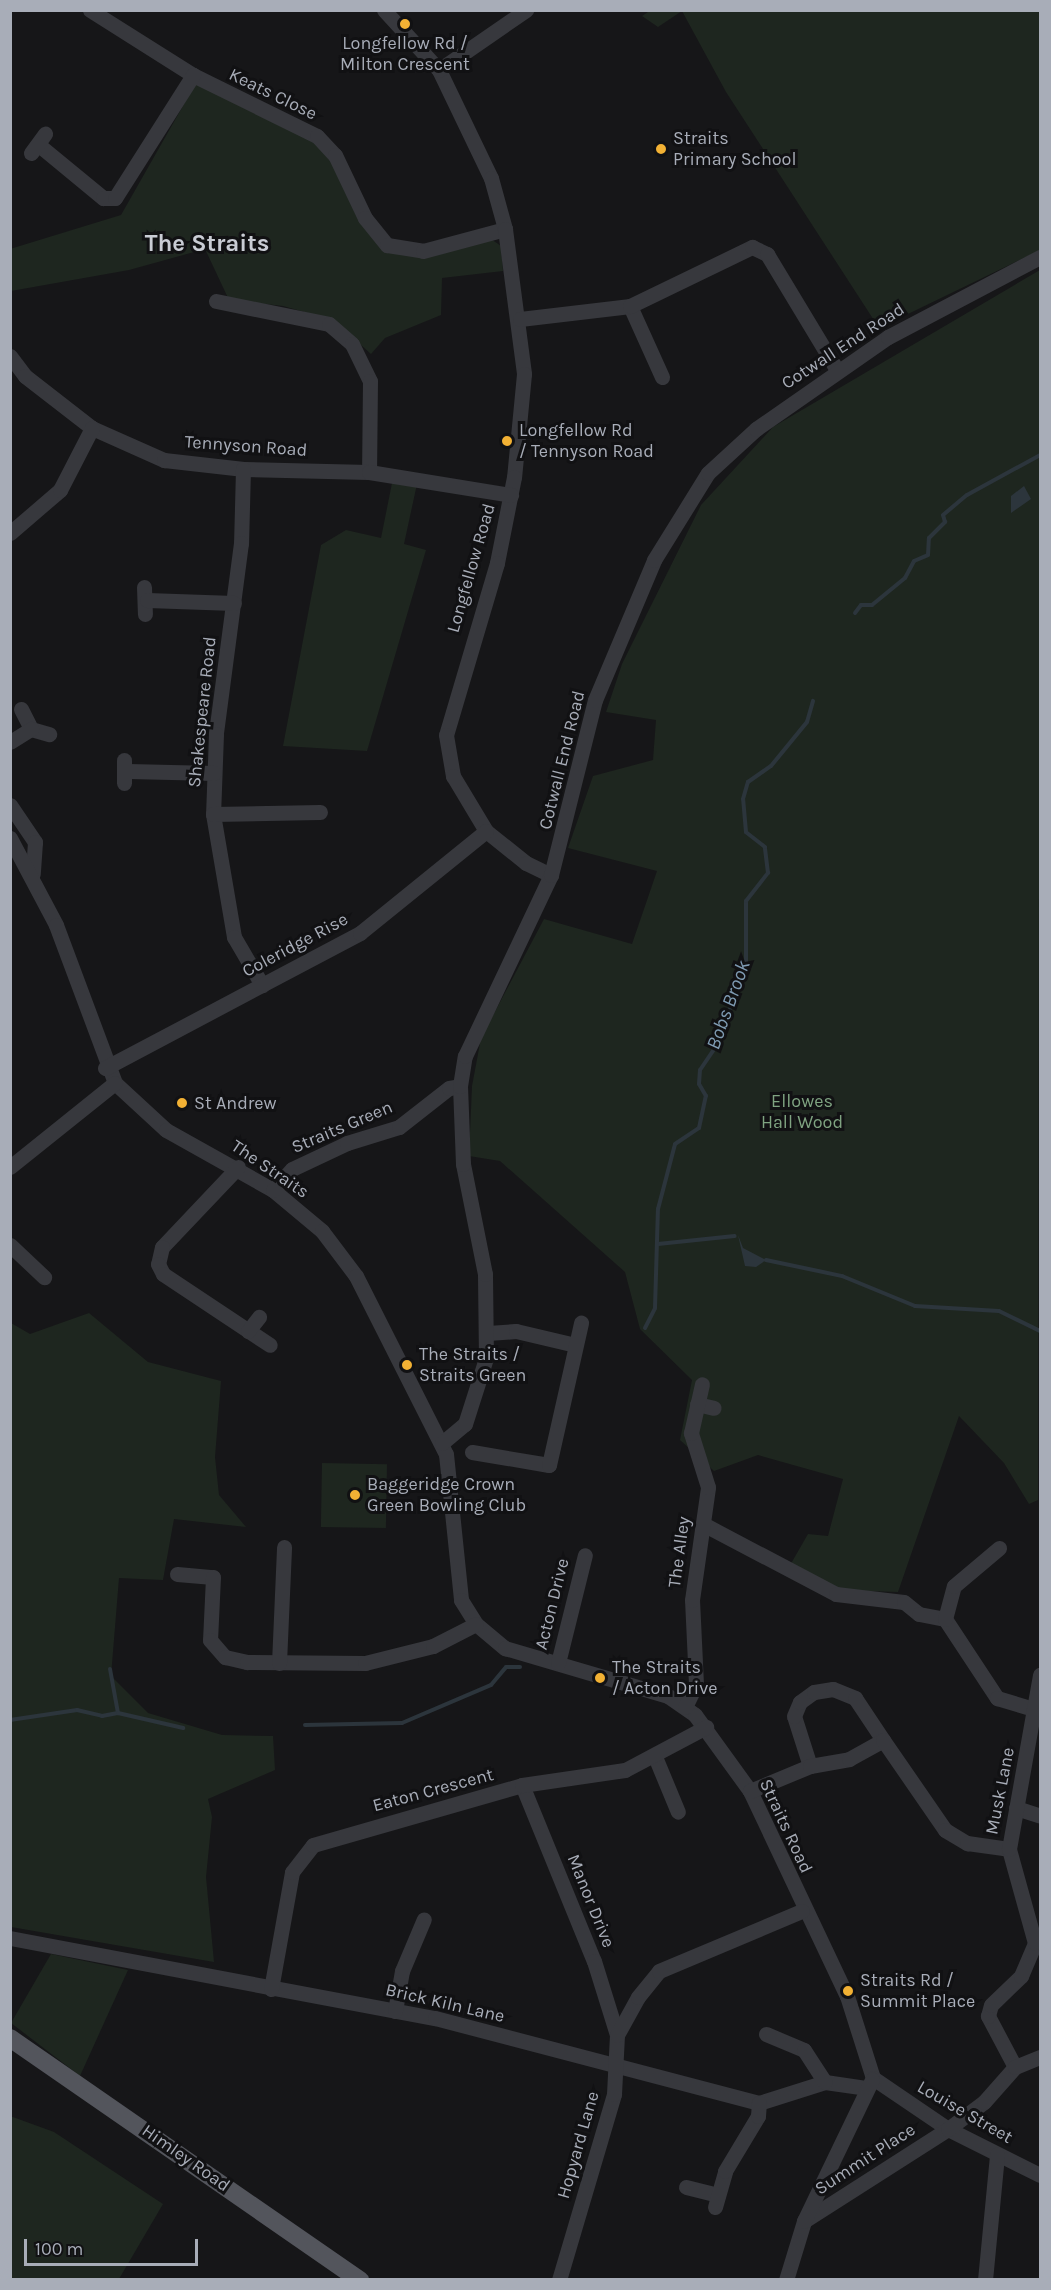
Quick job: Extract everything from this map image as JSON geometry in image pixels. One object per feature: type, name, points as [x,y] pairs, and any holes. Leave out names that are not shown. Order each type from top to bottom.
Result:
[{"type":"main road","name":"Himley Road","points":[[10,2038],[360,2280]]},
{"type":"street","name":"Keats Close","points":[[90,10],[193,75],[326,144],[376,235],[392,247],[423,250],[505,230]]},
{"type":"street","name":"Longfellow Road","points":[[384,10],[439,70],[491,178],[505,230],[520,319],[524,374],[512,495],[446,735],[453,776],[486,831],[526,863],[551,875]]},
{"type":"street","points":[[439,70],[526,10]]},
{"type":"street","points":[[39,144],[103,198],[115,198],[193,75]]},
{"type":"street","points":[[520,319],[630,306],[752,247],[766,254],[837,370]]},
{"type":"street","name":"Cotwall End Road","points":[[442,1443],[465,1424],[473,1407],[488,1333],[485,1274],[463,1164],[460,1086],[470,1039],[520,947],[551,875],[595,700],[654,560],[708,473],[756,429],[837,370],[972,290],[1041,257]]},
{"type":"street","points":[[213,300],[329,324],[352,344],[370,381],[369,472]]},
{"type":"street","points":[[630,306],[663,379]]},
{"type":"street","name":"Tennyson Road","points":[[10,356],[26,376],[92,428],[164,460],[243,469],[369,472],[512,495]]},
{"type":"street","points":[[10,533],[60,490],[92,428]]},
{"type":"street","name":"Shakespeare Road","points":[[243,469],[234,603],[214,773],[213,814],[234,937],[262,985]]},
{"type":"street","points":[[145,600],[234,603]]},
{"type":"street","points":[[21,709],[31,729]]},
{"type":"street","points":[[10,742],[31,729],[49,734]]},
{"type":"street","points":[[125,771],[214,773]]},
{"type":"street","points":[[10,804],[35,842],[33,874]]},
{"type":"street","points":[[213,814],[320,812]]},
{"type":"street","name":"Coleridge Rise","points":[[105,1068],[360,933],[486,831]]},
{"type":"street","name":"The Straits","points":[[10,838],[33,874],[105,1068],[115,1083],[166,1130],[238,1167],[273,1190],[322,1231],[356,1276],[434,1424]]},
{"type":"street","points":[[10,1167],[115,1083]]},
{"type":"street","name":"Straits Green","points":[[273,1190],[292,1169],[347,1143],[399,1127],[449,1088],[460,1086]]},
{"type":"street","points":[[238,1167],[162,1247],[158,1264],[163,1274],[270,1344]]},
{"type":"street","points":[[10,1245],[44,1277]]},
{"type":"street","points":[[248,1330],[259,1317]]},
{"type":"street","points":[[472,1452],[549,1465],[575,1365],[575,1345],[581,1323]]},
{"type":"street","points":[[488,1333],[516,1331],[575,1345]]},
{"type":"street","name":"The Alley","points":[[685,1707],[696,1684],[692,1600],[708,1477],[691,1433],[702,1384]]},
{"type":"street","points":[[697,1404],[714,1408]]},
{"type":"street","name":"Straits Road","points":[[434,1424],[442,1443],[461,1600],[476,1624],[505,1648],[649,1689],[685,1707],[706,1727],[750,1791],[802,1911],[847,1996],[870,2083]]},
{"type":"street","points":[[703,1524],[836,1594],[904,1602],[919,1614],[945,1619],[997,1698],[1036,1710]]},
{"type":"street","points":[[279,1663],[284,1547]]},
{"type":"street","points":[[945,1619],[954,1586],[999,1548]]},
{"type":"street","name":"Acton Drive","points":[[558,1663],[585,1555]]},
{"type":"street","points":[[177,1574],[213,1577],[210,1640],[216,1650],[247,1662],[365,1663],[433,1646],[476,1624]]},
{"type":"street","name":"Musk Lane","points":[[1015,2067],[988,2016],[991,2005],[1021,1976],[1038,1943],[1009,1849],[1041,1675]]},
{"type":"street","points":[[810,1766],[794,1716],[800,1702],[814,1692],[833,1689],[855,1698],[945,1830],[967,1843],[1009,1849]]},
{"type":"street","name":"Eaton Crescent","points":[[271,1989],[292,1872],[313,1845],[522,1785],[625,1770],[656,1759],[706,1727]]},
{"type":"street","points":[[750,1791],[810,1766],[841,1762],[883,1740]]},
{"type":"street","points":[[656,1759],[678,1812]]},
{"type":"street","name":"Manor Drive","points":[[522,1785],[594,1961],[617,2035]]},
{"type":"street","points":[[1016,1808],[1041,1816]]},
{"type":"street","points":[[617,2035],[659,1971],[802,1911]]},
{"type":"street","points":[[395,2011],[402,1971],[424,1919]]},
{"type":"street","name":"Brick Kiln Lane","points":[[10,1938],[395,2011],[616,2065],[759,2103]]},
{"type":"street","points":[[766,2034],[804,2050],[825,2082]]},
{"type":"street","name":"Hopyard Lane","points":[[559,2280],[614,2094],[617,2035]]},
{"type":"street","points":[[1015,2067],[1041,2057]]},
{"type":"street","name":"Summit Place","points":[[804,2221],[948,2129],[984,2102],[1015,2067]]},
{"type":"street","points":[[686,2187],[716,2201],[758,2116],[759,2103],[825,2082],[870,2083]]},
{"type":"street","name":"Louise Street","points":[[870,2083],[948,2129],[1041,2175]]},
{"type":"street","name":"Summit Place","points":[[786,2280],[804,2221],[870,2083]]},
{"type":"street","points":[[985,2280],[997,2155]]},
{"type":"green space","points":[[651,10],[1040,11],[1040,250],[879,328],[726,92],[682,11],[658,27],[642,16]]},
{"type":"green space","points":[[196,83],[316,139],[388,249],[491,239],[501,246],[503,271],[442,278],[441,315],[385,338],[371,354],[333,320],[283,306],[229,300],[205,249],[129,270],[11,291],[10,249],[121,215]]},
{"type":"green space","name":"Ellowes Hall Wood","points":[[1040,270],[1038,1500],[1029,1504],[1004,1463],[959,1416],[898,1592],[834,1590],[789,1567],[808,1534],[828,1536],[843,1479],[758,1455],[714,1471],[680,1440],[692,1380],[640,1329],[625,1272],[500,1161],[469,1156],[472,1086],[481,1038],[544,919],[632,944],[657,871],[568,848],[593,776],[653,760],[656,720],[606,712],[622,664],[701,505],[773,427]]},
{"type":"green space","points":[[392,483],[417,484],[404,544],[426,550],[367,751],[283,746],[321,545],[346,530],[381,538]]},
{"type":"green space","points":[[89,1313],[148,1362],[221,1381],[215,1457],[219,1495],[246,1527],[174,1519],[163,1580],[119,1578],[111,1676],[148,1713],[222,1735],[273,1736],[275,1770],[208,1799],[212,1817],[206,1877],[214,1962],[11,1927],[11,1323],[30,1334]]},
{"type":"green space","name":"Baggeridge Crown Green Bowling Club","points":[[322,1463],[387,1464],[386,1528],[321,1527]]},
{"type":"green space","points":[[51,1954],[128,1970],[80,2076],[11,2023]]},
{"type":"green space","points":[[10,2116],[54,2132],[163,2204],[119,2279],[11,2279]]},
{"type":"shaded area","points":[[1024,486],[1031,499],[1011,513],[1011,496]]},
{"type":"shaded area","points":[[738,1235],[743,1248],[766,1260],[756,1267],[745,1266]]},
{"type":"waterway","name":"Bobs Brook","points":[[855,613],[861,605],[872,605],[905,578],[914,561],[928,555],[929,538],[945,522],[943,515],[967,495],[1040,455]]},
{"type":"waterway","name":"Bobs Brook","points":[[645,1328],[655,1308],[658,1209],[675,1144],[699,1128],[706,1096],[699,1084],[700,1070],[714,1049],[746,968],[746,901],[768,873],[765,847],[746,832],[743,799],[748,782],[771,766],[807,722],[813,701]]},
{"type":"waterway","points":[[658,1244],[735,1236]]},
{"type":"waterway","points":[[766,1260],[842,1276],[915,1306],[999,1311],[1040,1331]]},
{"type":"waterway","name":"Bobs Brook","points":[[305,1725],[402,1723],[491,1685],[506,1667],[520,1667]]},
{"type":"waterway","points":[[110,1669],[118,1713]]},
{"type":"waterway","name":"Bobs Brook","points":[[10,1720],[77,1710],[102,1716],[118,1713],[183,1728]]},
{"type":"place","name":"Longfellow Rd / Milton Crescent","points":[[405,24]]},
{"type":"place","name":"Straits Primary School","points":[[661,149]]},
{"type":"place","name":"Longfellow Rd / Tennyson Road","points":[[507,441]]},
{"type":"place","name":"St Andrew","points":[[182,1103]]},
{"type":"place","name":"The Straits / Straits Green","points":[[407,1365]]},
{"type":"place","name":"Baggeridge Crown Green Bowling Club","points":[[355,1495]]},
{"type":"place","name":"The Straits / Acton Drive","points":[[600,1678]]},
{"type":"place","name":"Straits Rd / Summit Place","points":[[848,1991]]},
{"type":"district","name":"The Straits","points":[[207,244]]}]
